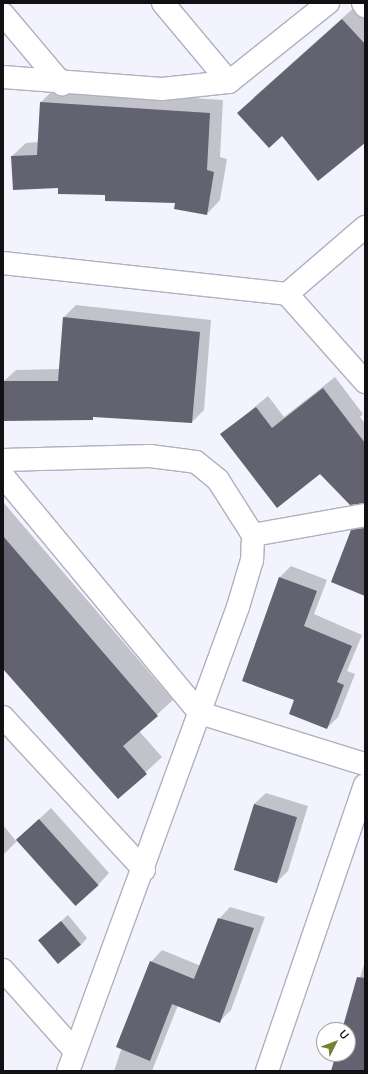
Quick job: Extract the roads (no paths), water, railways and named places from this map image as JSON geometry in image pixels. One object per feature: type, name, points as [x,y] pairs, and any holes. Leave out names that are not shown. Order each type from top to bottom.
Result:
[{"type":"street","points":[[164,3],[228,82]]},
{"type":"street","points":[[3,77],[62,84],[162,89],[228,82],[328,3]]},
{"type":"street","points":[[3,14],[62,84]]},
{"type":"street","points":[[287,294],[365,227]]},
{"type":"street","points":[[3,263],[287,294],[365,382]]},
{"type":"street","points":[[3,460],[150,456],[196,462],[218,480],[254,535],[252,560],[200,713],[144,870],[68,1071]]},
{"type":"street","points":[[3,476],[200,713],[365,764]]},
{"type":"street","points":[[254,535],[365,515]]},
{"type":"street","points":[[3,717],[144,870]]},
{"type":"street","points":[[267,1071],[365,785]]},
{"type":"street","points":[[3,970],[75,1050]]}]
